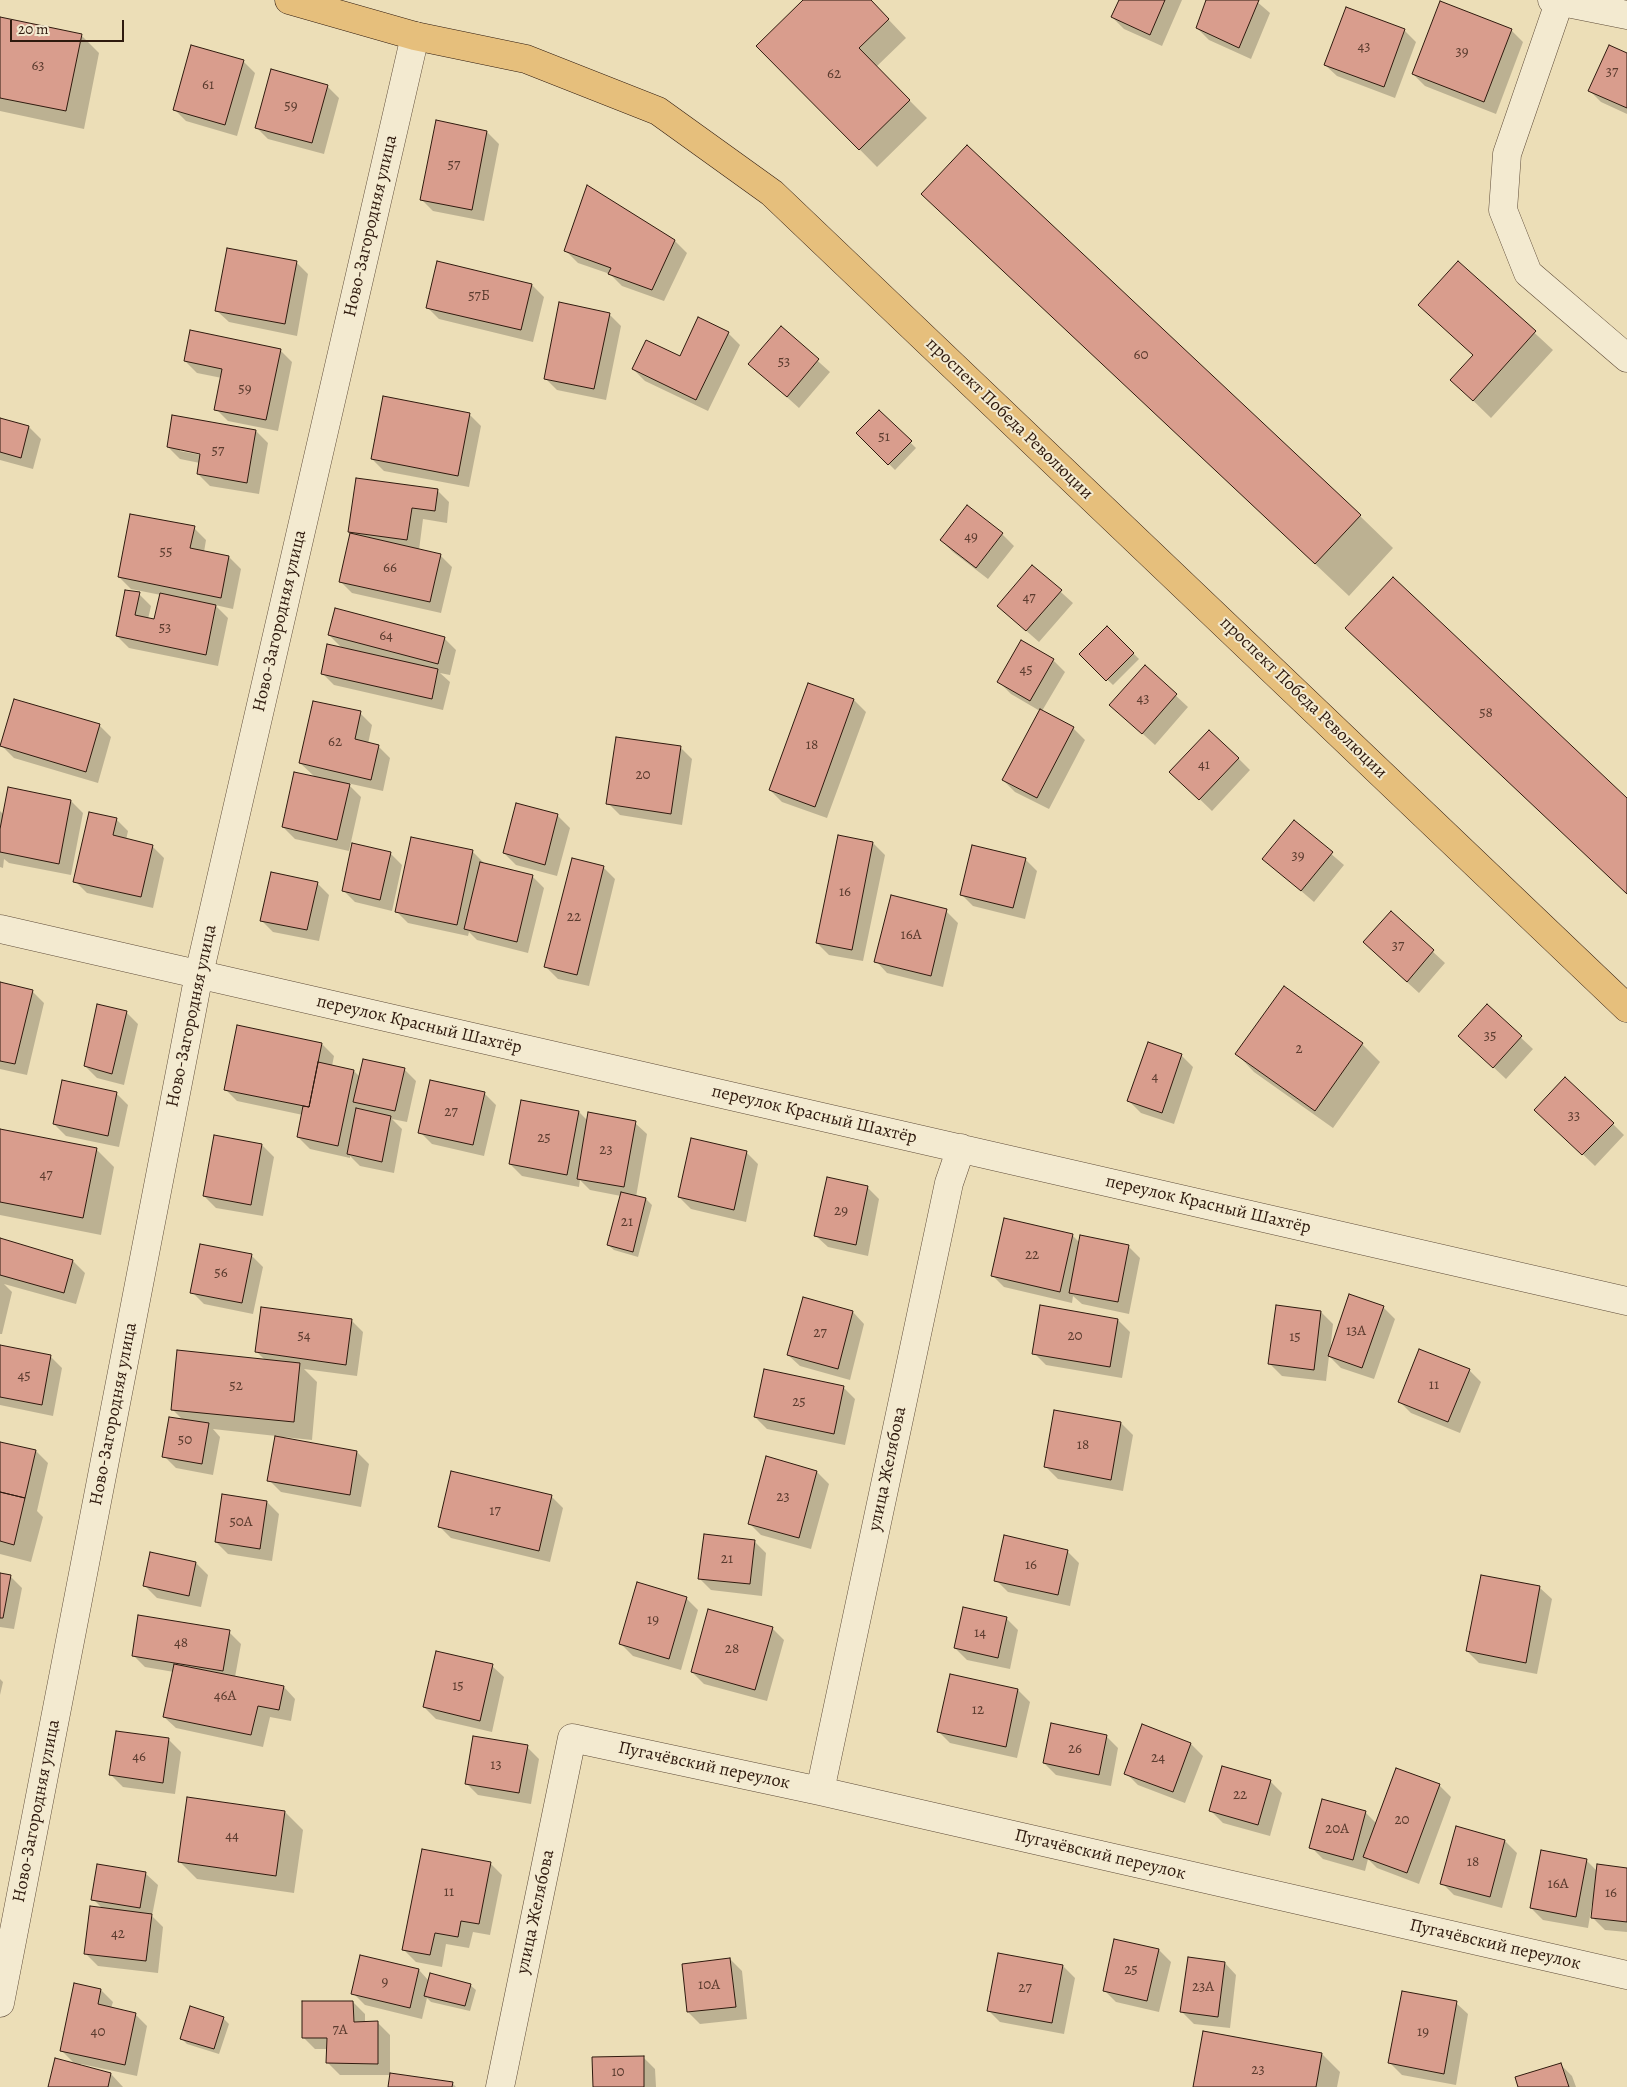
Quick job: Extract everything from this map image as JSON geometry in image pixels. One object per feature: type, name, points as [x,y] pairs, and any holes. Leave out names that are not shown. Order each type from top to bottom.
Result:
[{"type":"main road","name":"проспект Победа Революции","points":[[289,0],[415,36],[526,59],[658,111],[772,193],[1627,1008]]},
{"type":"street","points":[[1627,15],[1556,1],[1507,154],[1503,210],[1528,273],[1627,358]]},
{"type":"street","name":"Ново-Загородняя улица","points":[[0,2004],[198,974],[415,36]]},
{"type":"street","name":"переулок Красный Шахтёр","points":[[0,929],[1627,1301]]},
{"type":"street","name":"улица Желябова","points":[[820,1791],[949,1183],[961,1148]]},
{"type":"street","name":"улица Желябова","points":[[500,2087],[572,1738]]},
{"type":"street","name":"Пугачёвский переулок","points":[[572,1738],[820,1791],[1627,1975]]},
{"type":"building","points":[[803,0],[871,0],[889,19],[859,48],[910,100],[859,150],[756,46]]},
{"type":"building","points":[[1119,0],[1165,0],[1150,35],[1111,17]]},
{"type":"building","points":[[1206,0],[1259,0],[1239,48],[1196,28]]},
{"type":"building","points":[[1440,1],[1512,29],[1484,102],[1412,74]]},
{"type":"building","points":[[1346,7],[1405,29],[1384,87],[1324,65]]},
{"type":"building","points":[[0,17],[82,34],[66,111],[0,98]]},
{"type":"building","points":[[191,45],[244,60],[225,125],[173,110]]},
{"type":"building","points":[[1609,45],[1627,53],[1627,108],[1588,91]]},
{"type":"building","points":[[271,69],[328,85],[312,143],[255,128]]},
{"type":"building","points":[[436,120],[487,131],[472,210],[420,200]]},
{"type":"building","points":[[967,145],[1361,515],[1315,564],[921,194]]},
{"type":"building","points":[[587,185],[675,240],[652,290],[608,274],[611,268],[564,251]]},
{"type":"building","points":[[227,248],[297,261],[285,324],[215,311]]},
{"type":"building","points":[[437,261],[532,284],[521,330],[426,308]]},
{"type":"building","points":[[1458,261],[1536,331],[1473,401],[1450,380],[1473,355],[1418,305]]},
{"type":"building","points":[[559,302],[610,313],[594,389],[544,379]]},
{"type":"building","points":[[698,317],[729,332],[696,400],[632,369],[646,340],[680,356]]},
{"type":"building","points":[[781,326],[819,359],[787,397],[748,364]]},
{"type":"building","points":[[190,330],[281,349],[266,420],[214,410],[222,369],[184,361]]},
{"type":"building","points":[[383,396],[470,413],[458,476],[371,459]]},
{"type":"building","points":[[879,410],[912,441],[888,465],[856,433]]},
{"type":"building","points":[[172,415],[256,430],[247,483],[197,474],[200,454],[167,447]]},
{"type":"building","points":[[0,418],[29,426],[21,458],[0,452]]},
{"type":"building","points":[[356,478],[438,489],[435,511],[412,508],[407,540],[348,532]]},
{"type":"building","points":[[967,505],[1003,533],[976,568],[940,540]]},
{"type":"building","points":[[130,514],[195,526],[190,548],[229,556],[221,598],[118,577]]},
{"type":"building","points":[[350,533],[441,554],[430,602],[339,582]]},
{"type":"building","points":[[1032,565],[1062,590],[1026,631],[997,606]]},
{"type":"building","points":[[1393,577],[1627,798],[1627,894],[1345,628]]},
{"type":"building","points":[[125,590],[140,592],[135,615],[154,619],[160,593],[216,605],[206,655],[116,636]]},
{"type":"building","points":[[335,608],[445,637],[438,664],[328,635]]},
{"type":"building","points":[[1107,626],[1134,653],[1106,681],[1079,654]]},
{"type":"building","points":[[1021,640],[1054,659],[1030,701],[997,682]]},
{"type":"building","points":[[327,644],[438,669],[432,699],[321,674]]},
{"type":"building","points":[[1145,665],[1177,694],[1142,734],[1109,705]]},
{"type":"building","points":[[808,683],[854,699],[815,807],[769,790]]},
{"type":"building","points":[[14,699],[100,724],[86,772],[0,746]]},
{"type":"building","points":[[313,701],[361,711],[355,739],[379,745],[371,780],[299,763]]},
{"type":"building","points":[[1040,709],[1074,727],[1037,798],[1002,780]]},
{"type":"building","points":[[1209,730],[1239,758],[1199,800],[1169,772]]},
{"type":"building","points":[[616,737],[681,746],[671,814],[606,804]]},
{"type":"building","points":[[294,772],[350,784],[337,840],[282,827]]},
{"type":"building","points":[[8,787],[71,800],[59,864],[0,852],[0,829]]},
{"type":"building","points":[[516,803],[558,814],[545,865],[503,853]]},
{"type":"building","points":[[89,812],[117,818],[113,835],[153,845],[141,897],[73,882]]},
{"type":"building","points":[[1294,820],[1333,852],[1301,891],[1262,859]]},
{"type":"building","points":[[838,835],[873,842],[852,950],[816,943]]},
{"type":"building","points":[[411,837],[473,850],[457,925],[395,912]]},
{"type":"building","points":[[352,843],[391,852],[380,900],[342,891]]},
{"type":"building","points":[[972,845],[1026,858],[1013,908],[960,895]]},
{"type":"building","points":[[572,858],[604,866],[577,975],[544,967]]},
{"type":"building","points":[[480,862],[533,875],[517,942],[464,929]]},
{"type":"building","points":[[271,872],[318,882],[307,930],[260,921]]},
{"type":"building","points":[[891,895],[947,909],[931,976],[874,962]]},
{"type":"building","points":[[1391,911],[1434,950],[1407,982],[1363,942]]},
{"type":"building","points":[[0,982],[33,990],[15,1064],[0,1061]]},
{"type":"building","points":[[1284,986],[1363,1043],[1315,1111],[1235,1054]]},
{"type":"building","points":[[97,1004],[127,1011],[112,1074],[84,1066]]},
{"type":"building","points":[[1487,1004],[1522,1036],[1493,1068],[1458,1036]]},
{"type":"building","points":[[237,1025],[322,1043],[309,1107],[224,1090]]},
{"type":"building","points":[[1148,1042],[1182,1054],[1162,1113],[1127,1101]]},
{"type":"building","points":[[363,1059],[405,1068],[395,1111],[353,1102]]},
{"type":"building","points":[[318,1062],[354,1070],[338,1146],[297,1137],[303,1106],[309,1107]]},
{"type":"building","points":[[1565,1077],[1614,1123],[1582,1155],[1534,1110]]},
{"type":"building","points":[[62,1080],[117,1092],[108,1136],[53,1124]]},
{"type":"building","points":[[430,1080],[485,1092],[473,1145],[418,1133]]},
{"type":"building","points":[[521,1100],[579,1111],[567,1175],[509,1164]]},
{"type":"building","points":[[356,1108],[391,1116],[382,1162],[347,1154]]},
{"type":"building","points":[[588,1112],[636,1121],[624,1187],[577,1179]]},
{"type":"building","points":[[0,1129],[97,1148],[83,1218],[0,1202]]},
{"type":"building","points":[[214,1135],[262,1144],[251,1205],[203,1196]]},
{"type":"building","points":[[691,1138],[747,1151],[734,1210],[678,1197]]},
{"type":"building","points":[[827,1177],[868,1186],[856,1245],[814,1236]]},
{"type":"building","points":[[621,1192],[646,1198],[633,1252],[607,1245]]},
{"type":"building","points":[[1004,1218],[1073,1234],[1060,1292],[991,1276]]},
{"type":"building","points":[[1080,1235],[1129,1245],[1118,1302],[1069,1293]]},
{"type":"building","points":[[0,1238],[73,1260],[64,1293],[0,1275]]},
{"type":"building","points":[[200,1244],[252,1254],[242,1303],[190,1293]]},
{"type":"building","points":[[1349,1294],[1384,1306],[1362,1368],[1328,1356]]},
{"type":"building","points":[[803,1297],[853,1311],[838,1369],[787,1355]]},
{"type":"building","points":[[1040,1305],[1118,1319],[1110,1367],[1032,1354]]},
{"type":"building","points":[[1276,1305],[1321,1311],[1314,1370],[1268,1364]]},
{"type":"building","points":[[261,1307],[352,1319],[346,1365],[255,1352]]},
{"type":"building","points":[[0,1345],[51,1355],[42,1405],[0,1397]]},
{"type":"building","points":[[1419,1349],[1470,1369],[1448,1422],[1398,1402]]},
{"type":"building","points":[[177,1350],[300,1363],[294,1422],[171,1410]]},
{"type":"building","points":[[764,1369],[844,1386],[834,1434],[754,1417]]},
{"type":"building","points":[[1054,1410],[1121,1422],[1111,1480],[1044,1467]]},
{"type":"building","points":[[169,1417],[209,1423],[202,1464],[162,1457]]},
{"type":"building","points":[[275,1436],[357,1451],[350,1495],[267,1481]]},
{"type":"building","points":[[0,1442],[36,1450],[25,1498],[0,1492]]},
{"type":"building","points":[[766,1456],[817,1471],[799,1538],[748,1524]]},
{"type":"building","points":[[451,1471],[552,1495],[539,1551],[438,1527]]},
{"type":"building","points":[[0,1492],[25,1498],[14,1545],[0,1541]]},
{"type":"building","points":[[222,1494],[267,1501],[260,1549],[215,1542]]},
{"type":"building","points":[[704,1534],[755,1540],[750,1584],[698,1579]]},
{"type":"building","points":[[1004,1535],[1068,1550],[1058,1595],[994,1581]]},
{"type":"building","points":[[150,1552],[196,1562],[189,1596],[143,1586]]},
{"type":"building","points":[[0,1573],[11,1575],[3,1618],[0,1618]]},
{"type":"building","points":[[1481,1575],[1540,1586],[1526,1663],[1466,1651]]},
{"type":"building","points":[[637,1582],[687,1597],[669,1659],[619,1644]]},
{"type":"building","points":[[963,1607],[1007,1617],[998,1658],[954,1648]]},
{"type":"building","points":[[708,1609],[773,1627],[755,1690],[691,1672]]},
{"type":"building","points":[[138,1615],[230,1630],[223,1671],[132,1656]]},
{"type":"building","points":[[436,1651],[493,1664],[480,1721],[423,1707]]},
{"type":"building","points":[[174,1664],[284,1686],[279,1710],[258,1706],[251,1735],[163,1717]]},
{"type":"building","points":[[950,1674],[1018,1689],[1006,1747],[937,1732]]},
{"type":"building","points":[[1051,1723],[1107,1735],[1099,1775],[1043,1763]]},
{"type":"building","points":[[1142,1724],[1191,1743],[1173,1792],[1124,1774]]},
{"type":"building","points":[[116,1731],[169,1738],[163,1783],[109,1775]]},
{"type":"building","points":[[473,1736],[528,1745],[519,1793],[465,1784]]},
{"type":"building","points":[[1222,1766],[1271,1780],[1258,1825],[1209,1811]]},
{"type":"building","points":[[1396,1768],[1440,1784],[1407,1873],[1363,1857]]},
{"type":"building","points":[[187,1797],[285,1811],[276,1876],[178,1862]]},
{"type":"building","points":[[1322,1799],[1366,1811],[1353,1860],[1309,1848]]},
{"type":"building","points":[[1456,1826],[1505,1840],[1490,1897],[1440,1884]]},
{"type":"building","points":[[422,1849],[491,1862],[479,1924],[461,1921],[458,1937],[435,1933],[430,1955],[402,1950]]},
{"type":"building","points":[[1541,1850],[1587,1859],[1576,1917],[1530,1908]]},
{"type":"building","points":[[97,1864],[146,1872],[140,1908],[91,1900]]},
{"type":"building","points":[[1597,1864],[1627,1868],[1627,1922],[1591,1918]]},
{"type":"building","points":[[90,1906],[152,1914],[146,1961],[84,1954]]},
{"type":"building","points":[[1114,1939],[1159,1949],[1147,2001],[1103,1991]]},
{"type":"building","points":[[998,1953],[1063,1965],[1052,2023],[987,2011]]},
{"type":"building","points":[[360,1955],[419,1969],[410,2008],[351,1994]]},
{"type":"building","points":[[1188,1957],[1225,1962],[1218,2017],[1180,2012]]},
{"type":"building","points":[[730,1958],[736,2007],[687,2012],[682,1964]]},
{"type":"building","points":[[430,1973],[471,1984],[465,2006],[424,1996]]},
{"type":"building","points":[[74,1983],[101,1989],[98,2004],[136,2013],[125,2065],[60,2051]]},
{"type":"building","points":[[1402,1991],[1457,2001],[1444,2074],[1388,2063]]},
{"type":"building","points":[[302,2001],[353,2001],[354,2022],[378,2021],[378,2064],[326,2063],[327,2038],[302,2038]]},
{"type":"building","points":[[190,2006],[224,2017],[214,2049],[180,2039]]},
{"type":"building","points":[[1203,2031],[1322,2053],[1316,2087],[1193,2087]]},
{"type":"building","points":[[644,2056],[644,2087],[593,2087],[592,2057]]},
{"type":"building","points":[[55,2058],[111,2073],[108,2087],[48,2087]]},
{"type":"building","points":[[1561,2063],[1569,2087],[1518,2087],[1515,2077]]},
{"type":"building","points":[[390,2073],[453,2082],[452,2087],[388,2087]]}]
